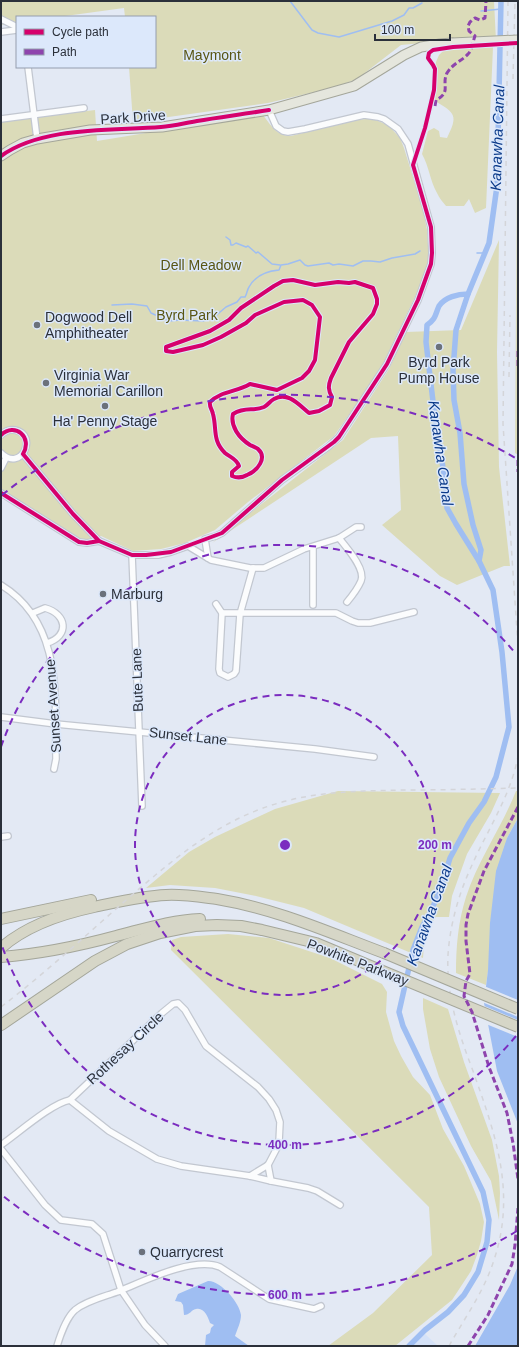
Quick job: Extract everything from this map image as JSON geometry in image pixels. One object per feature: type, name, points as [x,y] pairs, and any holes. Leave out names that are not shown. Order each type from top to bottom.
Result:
[{"type":"highway","points":[[1,919],[122,894],[166,895]]},
{"type":"highway","name":"Powhite Parkway","points":[[3,946],[19,934],[56,916],[80,910],[133,899],[166,895],[204,897],[258,907],[293,918],[384,953],[518,1009]]},
{"type":"highway","points":[[1,957],[42,952],[114,937],[152,926],[196,919],[241,919],[276,927],[316,943]]},
{"type":"highway","name":"Powhite Parkway","points":[[1,1025],[95,961],[127,944],[160,933],[195,926],[217,924],[241,926],[316,943],[518,1027]]},
{"type":"main road","name":"Park Drive","points":[[1,156],[24,143],[37,139],[90,130],[162,127],[270,110],[354,86],[404,55],[421,47],[452,43],[518,40]]},
{"type":"street","points":[[1,20],[16,27]]},
{"type":"street","points":[[1,32],[16,30]]},
{"type":"street","points":[[28,68],[37,139]]},
{"type":"street","points":[[1,119],[84,108]]},
{"type":"street","points":[[208,558],[205,539],[222,533],[282,480],[340,437],[387,364],[418,300],[431,264],[431,227],[408,144],[398,129],[384,119],[364,115],[288,132],[283,131],[276,126],[270,110]]},
{"type":"street","points":[[1,435],[10,430],[18,431],[22,433],[27,446],[23,454],[14,459],[6,458],[1,454]]},
{"type":"street","points":[[23,454],[68,508],[100,541],[132,555],[171,552],[188,546],[208,558],[253,568],[264,568],[295,553],[339,538],[356,527],[361,527]]},
{"type":"street","points":[[1,468],[6,458]]},
{"type":"street","points":[[1,493],[80,542],[87,544],[100,541]]},
{"type":"street","points":[[339,538],[362,572],[361,582],[347,602]]},
{"type":"street","points":[[313,547],[313,604]]},
{"type":"street","name":"Bute Lane","points":[[132,555],[142,806]]},
{"type":"street","points":[[216,604],[222,613],[219,669],[220,673],[228,677],[236,671],[240,614],[253,568]]},
{"type":"street","name":"Sunset Avenue","points":[[1,585],[18,598],[33,613],[44,632],[54,676],[56,724],[56,759],[54,769]]},
{"type":"street","name":"Sunset Avenue","points":[[33,613],[45,608],[56,612],[59,615],[63,629],[57,638],[47,643]]},
{"type":"street","points":[[222,613],[336,613],[352,621],[370,623],[414,612]]},
{"type":"street","name":"Sunset Lane","points":[[1,716],[56,724],[315,749],[374,757]]},
{"type":"street","points":[[1,837],[8,836]]},
{"type":"street","name":"Rothesay Circle","points":[[70,1100],[162,1013],[173,1004],[178,1003],[185,1010],[206,1046],[258,1087],[269,1098],[276,1110],[280,1122],[279,1142],[268,1166]]},
{"type":"street","points":[[1,1145],[46,1112],[64,1101],[70,1100],[109,1131],[157,1159],[181,1166],[250,1176],[308,1188],[317,1191],[340,1205]]},
{"type":"street","points":[[1,1150],[45,1205],[61,1220],[92,1224],[103,1234],[121,1290],[145,1325],[165,1346]]},
{"type":"street","points":[[250,1176],[268,1166],[271,1181]]},
{"type":"street","points":[[57,1346],[62,1331],[74,1311],[89,1302],[166,1272],[209,1264],[220,1268],[269,1299],[314,1309],[321,1306]]},
{"type":"shaded area","points":[[425,1334],[438,1346],[406,1346]]},
{"type":"green space","name":"Maymont","points":[[1,1],[494,1],[496,41],[443,41],[401,45],[357,79],[335,87],[268,103],[133,122],[129,68],[156,68],[156,16],[125,16],[124,8],[65,16],[16,16],[16,22],[1,25]]},
{"type":"green space","points":[[518,1],[518,455],[515,453]]},
{"type":"green space","points":[[493,47],[486,208],[475,213],[469,199],[464,206],[446,206],[439,197],[422,154],[428,131],[434,128],[439,131],[440,137],[447,138],[454,120],[451,112],[435,101],[436,62],[439,55],[444,50]]},
{"type":"green space","name":"Byrd Park","points":[[95,110],[97,141],[262,114],[271,126],[286,136],[354,120],[373,119],[388,125],[400,138],[423,210],[427,230],[429,260],[423,280],[383,364],[334,436],[248,502],[215,530],[185,543],[161,549],[133,551],[101,536],[91,540],[81,539],[1,491],[1,122]]},
{"type":"green space","points":[[499,240],[497,352],[499,467],[510,566],[504,566],[457,585],[440,576],[382,525],[401,510],[398,436],[371,438],[212,543],[343,440],[389,369],[406,332],[461,330]]},
{"type":"green space","points":[[338,791],[500,793],[491,813],[467,854],[452,896],[449,917],[436,917],[425,932],[423,958],[304,908],[215,888],[170,885],[146,888],[189,852],[215,837],[275,809]]},
{"type":"green space","points":[[516,791],[518,791],[518,818],[507,838],[486,985],[456,973],[459,925],[463,906],[471,883]]},
{"type":"green space","points":[[228,934],[269,938],[330,958],[382,984],[387,992],[386,1012],[394,1041],[413,1077],[430,1095],[443,1129],[464,1166],[480,1204],[484,1222],[481,1241],[471,1271],[452,1300],[395,1346],[328,1346],[373,1313],[432,1255],[429,1207],[171,950],[172,940],[181,937]]},
{"type":"green space","points":[[423,998],[448,1009],[464,1062],[492,1140],[499,1176],[499,1220],[491,1181],[471,1146],[439,1077],[430,1049],[423,1009]]},
{"type":"water","points":[[518,818],[518,1124],[497,1071],[484,1003],[488,970],[490,923],[496,871],[507,838]]},
{"type":"water","points":[[518,1266],[518,1346],[475,1346],[510,1285]]},
{"type":"water","points":[[208,1281],[218,1284],[229,1293],[237,1304],[240,1310],[241,1318],[235,1336],[249,1346],[205,1346],[206,1335],[210,1333],[211,1328],[214,1325],[210,1323],[205,1313],[199,1309],[193,1310],[184,1315],[183,1305],[181,1302],[175,1301],[178,1294]]},
{"type":"pier","points":[[484,986],[518,1000],[518,1017],[482,1002]]},
{"type":"pier","points":[[482,1005],[518,1020],[518,1037],[486,1024]]},
{"type":"waterway","points":[[290,1],[312,30],[318,33],[339,37],[392,21],[404,15],[409,8],[413,8],[422,3]]},
{"type":"waterway","name":"Kanawha Canal","points":[[409,1346],[425,1330],[448,1312],[464,1295],[478,1272],[487,1242],[489,1220],[483,1192],[403,1026],[399,1012],[413,950],[422,927],[441,888],[450,858],[469,823],[484,802],[496,777],[509,727],[502,652],[493,590],[479,561],[447,508],[446,487],[434,410],[426,342],[427,325],[434,319],[439,306],[445,300],[452,297],[468,294],[489,243],[497,186],[501,1]]},
{"type":"waterway","points":[[481,11],[501,9]]},
{"type":"waterway","points":[[226,237],[230,240],[231,245],[236,243],[246,247],[248,246],[272,264],[280,265]]},
{"type":"waterway","points":[[112,305],[132,304],[147,306],[151,313],[169,321],[203,321],[213,318],[226,307],[237,302],[241,297],[245,297],[248,288],[258,277],[266,273],[279,270],[281,265],[300,260],[308,266],[329,263],[333,265],[339,264],[353,266],[363,261],[380,262],[392,258],[415,254],[420,251]]},
{"type":"waterway","name":"Kanawha Canal","points":[[477,253],[485,253]]},
{"type":"waterway","points":[[468,294],[456,330],[453,370],[454,400],[460,433],[464,484],[473,525],[481,550],[479,561]]},
{"type":"railway","points":[[508,1],[503,424],[518,646]]},
{"type":"railway","points":[[513,79],[515,1]]},
{"type":"railway","points":[[509,377],[510,315]]},
{"type":"railway","points":[[449,1346],[479,1295],[489,1274],[500,1238],[503,1213],[501,1166],[496,1142],[458,1029],[451,1000],[448,970],[449,943],[453,920],[467,876],[505,798],[515,770],[518,756]]},
{"type":"railway","points":[[1,1007],[181,855],[219,829],[262,808],[286,801],[329,793],[518,788]]},
{"type":"marked path","points":[[435,106],[436,100],[444,94],[445,77],[447,73],[466,56],[470,50],[475,36],[469,31],[468,26],[475,18],[480,20],[485,18],[486,1]]},
{"type":"marked path","points":[[518,351],[518,367]]},
{"type":"marked path","points":[[518,460],[518,472]]},
{"type":"marked path","points":[[518,807],[484,871],[468,914],[466,941],[470,974],[466,981],[464,996],[472,1012],[489,1067],[507,1113],[518,1179]]},
{"type":"marked path","points":[[468,1346],[488,1315],[512,1264],[518,1208]]},
{"type":"cycle path","points":[[1,435],[6,431],[12,430],[21,433],[26,442],[26,448],[23,454],[73,514],[99,541],[132,555],[146,555],[171,552],[222,533],[282,480],[339,437],[387,364],[418,300],[431,264],[432,253],[431,227],[413,165],[425,128],[434,90],[435,69],[428,58],[429,53],[433,50],[453,47],[518,43]]},
{"type":"cycle path","points":[[1,156],[18,146],[37,139],[57,135],[99,130],[166,127],[269,110]]},
{"type":"cycle path","points":[[293,280],[315,285],[338,282],[355,282],[373,288],[377,299],[377,304],[373,314],[349,342],[331,378],[329,386],[332,397],[330,405],[319,411],[309,413],[293,400],[279,397],[264,407],[242,410],[233,414],[232,418],[236,431],[246,442],[258,449],[262,456],[260,464],[254,471],[243,477],[234,477],[232,476],[232,472],[239,466],[235,460],[225,453],[218,444],[210,402],[214,398],[250,384],[277,390],[302,378],[309,371],[315,360],[320,317],[312,305],[303,300],[284,302],[255,315],[246,323],[203,345],[173,352],[166,351],[166,347],[210,331],[229,320],[241,308],[274,286],[283,281],[293,280]]},
{"type":"cycle path","points":[[1,493],[79,542],[87,543],[99,541]]},
{"type":"place","name":"Dogwood Dell Amphitheater","points":[[37,325]]},
{"type":"place","name":"Byrd Park Pump House","points":[[439,347]]},
{"type":"place","name":"Virginia War Memorial Carillon","points":[[46,383]]},
{"type":"place","name":"Ha' Penny Stage","points":[[105,406]]},
{"type":"place","name":"Marburg","points":[[103,594]]},
{"type":"place","name":"Quarrycrest","points":[[142,1252]]},
{"type":"park label","name":"Dell Meadow","points":[[201,265]]}]
